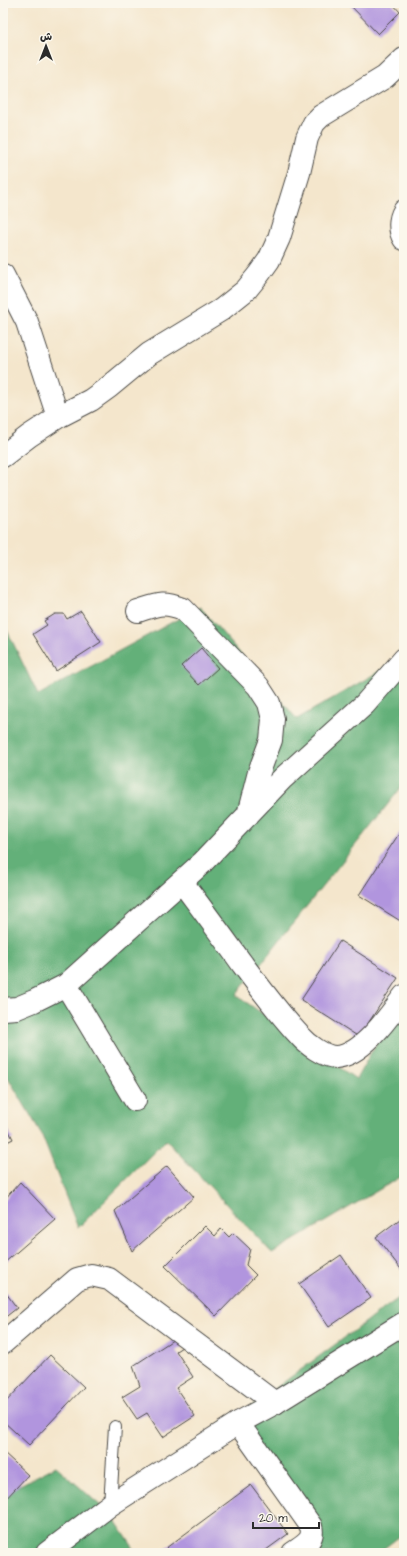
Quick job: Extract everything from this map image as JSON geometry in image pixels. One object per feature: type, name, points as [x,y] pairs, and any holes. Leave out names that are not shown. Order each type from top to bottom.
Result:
[{"type":"street","points":[[3,456],[58,417],[91,400],[149,354],[221,310],[246,290],[260,274],[269,260],[279,238],[298,180],[307,138],[314,123],[321,116],[385,77],[404,59]]},
{"type":"street","points":[[404,211],[400,222],[400,229],[404,239]]},
{"type":"street","points":[[3,275],[27,322],[58,417]]},
{"type":"street","points":[[138,611],[159,604],[171,604],[183,609],[258,686],[269,702],[273,719],[271,740],[259,772],[247,816]]},
{"type":"street","points":[[3,1009],[17,1008],[66,985],[182,882],[283,778],[365,704],[404,659]]},
{"type":"street","points":[[182,882],[271,1003],[300,1037],[319,1052],[335,1057],[351,1052],[369,1039],[386,1021],[404,996]]},
{"type":"street","points":[[66,985],[135,1100]]},
{"type":"street","points":[[3,1343],[77,1279],[92,1275],[109,1279],[275,1403]]},
{"type":"street","points":[[47,1553],[110,1505],[238,1423],[275,1403],[404,1323]]},
{"type":"street","points":[[238,1423],[312,1526],[313,1533],[311,1540],[293,1553]]},
{"type":"lane","points":[[110,1505],[115,1427]]},
{"type":"green space","points":[[200,607],[297,719],[404,657],[404,784],[236,995],[356,1079],[404,995],[404,1175],[272,1253],[166,1140],[78,1228],[41,1133],[3,1069],[3,622],[38,695]]},
{"type":"green space","points":[[404,1294],[404,1533],[378,1553],[286,1553],[319,1530],[235,1418]]},
{"type":"green space","points":[[56,1466],[112,1516],[137,1553],[3,1553],[3,1494]]},
{"type":"building","points":[[348,3],[392,3],[400,12],[378,34]]},
{"type":"building","points":[[81,611],[101,642],[56,671],[33,634],[47,625],[44,621],[55,614],[64,614],[67,619]]},
{"type":"building","points":[[201,648],[218,668],[199,685],[181,666]]},
{"type":"building","points":[[404,826],[404,918],[402,922],[359,895]]},
{"type":"building","points":[[340,941],[398,978],[359,1037],[301,1000]]},
{"type":"building","points":[[3,1119],[13,1139],[3,1144]]},
{"type":"building","points":[[167,1166],[194,1197],[132,1251],[115,1211]]},
{"type":"building","points":[[20,1182],[55,1219],[3,1264],[3,1201]]},
{"type":"building","points":[[404,1216],[404,1273],[376,1237]]},
{"type":"building","points":[[205,1226],[215,1236],[221,1229],[229,1237],[233,1233],[250,1249],[246,1265],[256,1275],[216,1316],[165,1266]]},
{"type":"building","points":[[341,1255],[371,1298],[329,1327],[299,1284]]},
{"type":"building","points":[[3,1289],[17,1308],[3,1319]]},
{"type":"building","points":[[179,1336],[185,1345],[176,1351],[193,1377],[176,1388],[195,1416],[163,1437],[147,1413],[137,1419],[122,1397],[140,1386],[133,1366]]},
{"type":"building","points":[[50,1355],[84,1387],[29,1445],[3,1421],[3,1405]]},
{"type":"building","points":[[3,1452],[28,1475],[3,1502]]},
{"type":"building","points":[[251,1485],[288,1534],[262,1553],[170,1553],[166,1548]]}]
